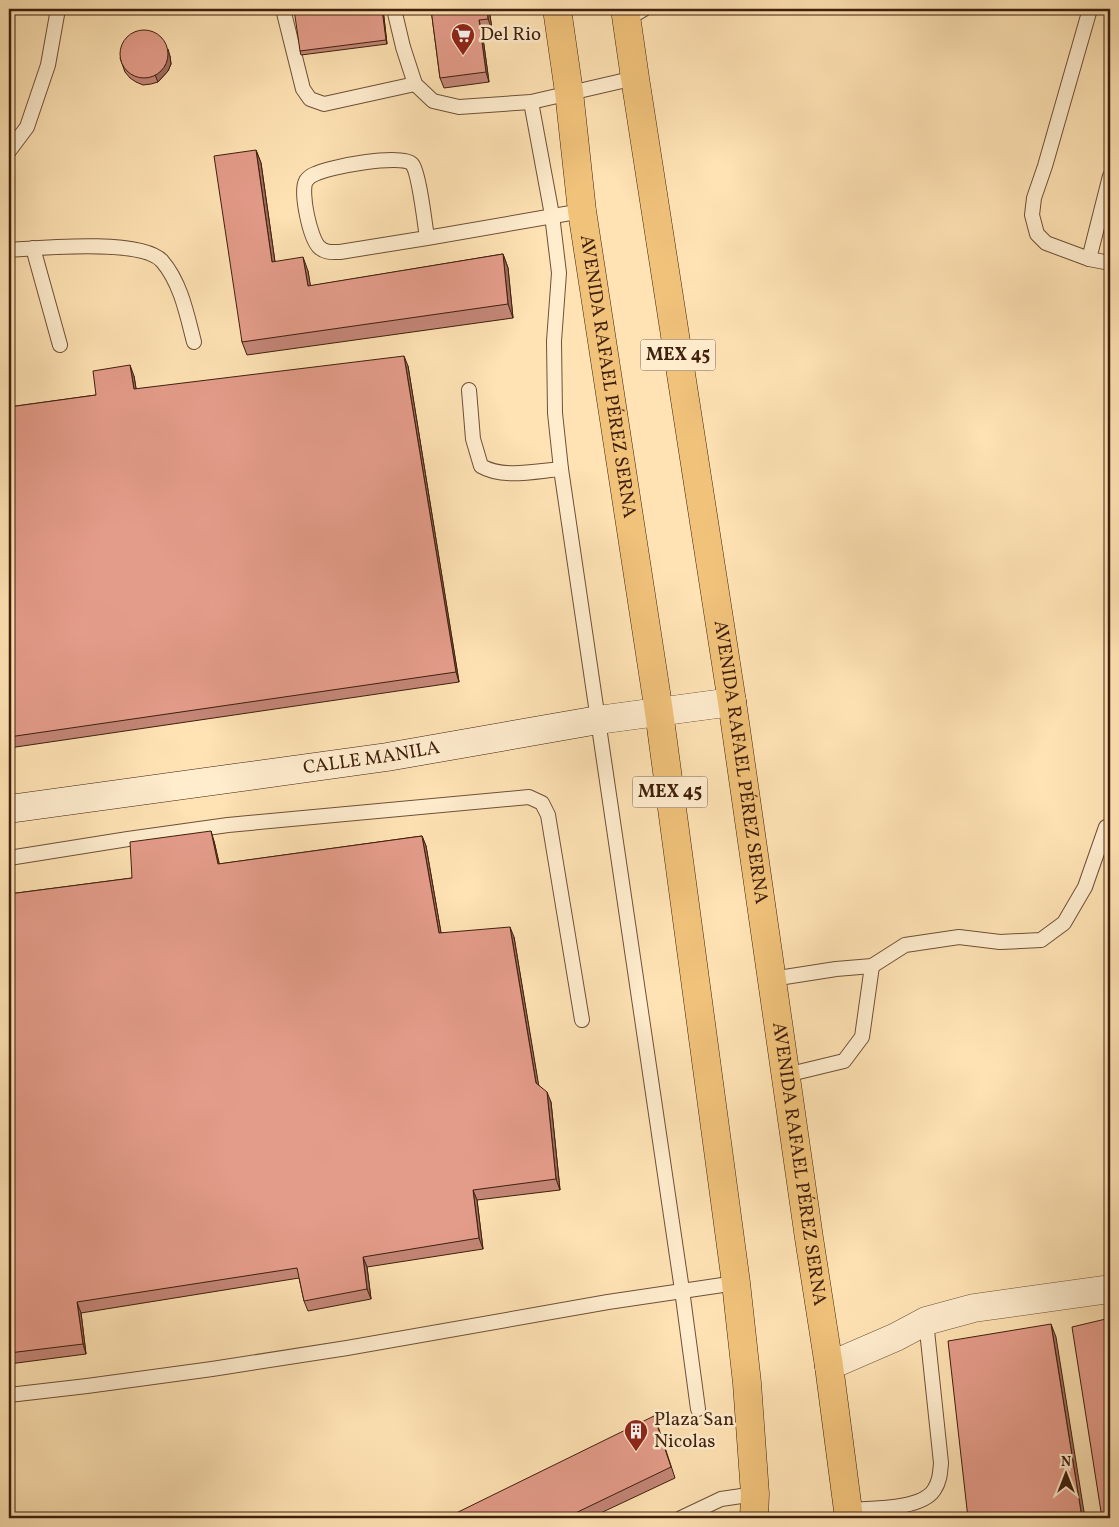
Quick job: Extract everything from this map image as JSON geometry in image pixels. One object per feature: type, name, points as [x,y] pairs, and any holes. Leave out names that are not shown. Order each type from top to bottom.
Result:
[{"type":"main road","name":"AVENIDA RAFAEL PÉREZ SERNA","points":[[557,9],[569,92],[582,210],[659,712],[736,1283],[748,1383],[755,1506]]},
{"type":"main road","name":"AVENIDA RAFAEL PÉREZ SERNA","points":[[632,12],[635,78],[732,702],[829,1366],[848,1514]]},
{"type":"street","name":"CALLE MANILA","points":[[9,808],[387,757],[598,720],[732,702]]},
{"type":"street","points":[[829,1366],[896,1337],[926,1321],[974,1308],[1110,1288]]},
{"type":"lane","points":[[9,151],[27,127],[48,65],[58,9]]},
{"type":"lane","points":[[284,9],[303,89],[310,99],[324,104],[415,84]]},
{"type":"lane","points":[[394,9],[403,47],[415,84],[433,101],[459,107],[531,102],[635,78]]},
{"type":"lane","points":[[1090,9],[1034,198],[1032,215],[1037,234],[1046,243],[1089,259],[1110,263]]},
{"type":"lane","points":[[531,102],[552,215],[559,274],[554,341],[555,413],[561,469],[698,1409]]},
{"type":"lane","points":[[427,238],[415,172],[413,165],[407,161],[394,159],[333,168],[313,174],[304,186],[304,202],[314,240],[320,248],[327,252],[340,252],[427,238],[582,210]]},
{"type":"lane","points":[[1089,259],[1110,176]]},
{"type":"lane","points":[[9,250],[105,246],[143,252],[161,259],[172,275],[182,299],[194,342]]},
{"type":"lane","points":[[33,248],[60,345]]},
{"type":"lane","points":[[468,390],[473,439],[481,466],[490,471],[506,474],[561,469]]},
{"type":"lane","points":[[9,858],[128,838],[228,825],[529,796],[542,803],[548,814],[582,1020]]},
{"type":"lane","points":[[772,979],[836,969],[872,966],[904,945],[959,938],[1000,942],[1041,940],[1064,923],[1085,887],[1106,827]]},
{"type":"lane","points":[[786,1075],[844,1061],[862,1037],[872,966]]},
{"type":"lane","points":[[9,1395],[212,1369],[347,1348],[682,1290],[736,1283]]},
{"type":"lane","points":[[848,1514],[916,1502],[926,1498],[934,1491],[939,1480],[941,1463],[926,1321]]},
{"type":"lane","points":[[684,1518],[721,1499],[755,1506]]},
{"type":"building","points":[[294,9],[382,9],[386,40],[300,51]]},
{"type":"building","name":"Del Rio","points":[[431,9],[487,9],[488,19],[479,20],[486,72],[440,78]]},
{"type":"building","points":[[144,30],[153,32],[161,37],[166,45],[168,54],[166,63],[161,71],[153,76],[144,78],[135,76],[127,71],[122,63],[120,54],[122,45],[127,37],[135,32]]},
{"type":"building","points":[[256,150],[272,262],[303,257],[308,286],[503,254],[508,304],[242,342],[214,156]]},
{"type":"building","points":[[404,356],[456,672],[9,737],[9,407],[96,395],[93,371],[130,365],[134,389]]},
{"type":"building","points":[[211,831],[218,864],[422,836],[439,933],[510,927],[536,1083],[547,1092],[556,1179],[473,1190],[479,1238],[363,1257],[367,1289],[304,1301],[297,1268],[77,1302],[83,1344],[9,1353],[9,894],[132,878],[130,842]]},
{"type":"building","points":[[1110,1318],[1110,1518],[1102,1518],[1072,1327]]},
{"type":"building","points":[[1051,1324],[1082,1518],[968,1518],[948,1341]]},
{"type":"building","name":"Plaza San Nicolas","points":[[654,1416],[671,1467],[565,1518],[446,1518]]},
{"type":"place","name":"Del Rio","points":[[463,56]]},
{"type":"place","name":"Plaza San Nicolas","points":[[636,1452]]}]
